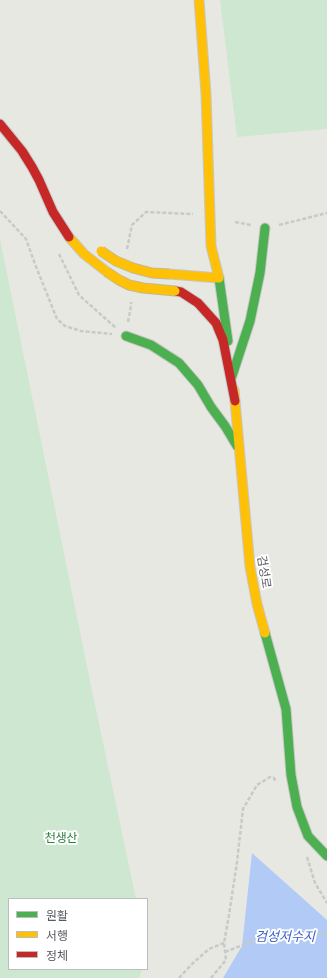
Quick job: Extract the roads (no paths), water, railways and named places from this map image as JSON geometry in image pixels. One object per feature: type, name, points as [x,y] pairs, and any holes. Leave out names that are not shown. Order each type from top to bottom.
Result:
[{"type":"main road","points":[[199,0],[206,94],[211,246],[219,278]]},
{"type":"main road","points":[[0,124],[22,150],[39,180],[53,212],[68,236],[84,254],[119,280],[143,288],[181,292],[198,303],[207,312],[216,323],[223,340],[235,401]]},
{"type":"main road","points":[[232,376],[250,321],[260,273],[265,228]]},
{"type":"main road","points":[[91,244],[116,261],[133,268],[152,273],[219,278]]},
{"type":"main road","points":[[219,278],[223,255]]},
{"type":"main road","name":"검성로","points":[[219,278],[235,401],[250,567],[257,604],[286,710],[291,775],[297,807],[308,836],[327,856]]},
{"type":"main road","points":[[126,336],[151,345],[179,363],[198,385],[211,408],[225,426],[239,449]]},
{"type":"water","name":"검성저수지","points":[[252,853],[327,920],[327,978],[223,978],[242,946]]},
{"type":"park label","name":"천생산","points":[[61,838]]}]
